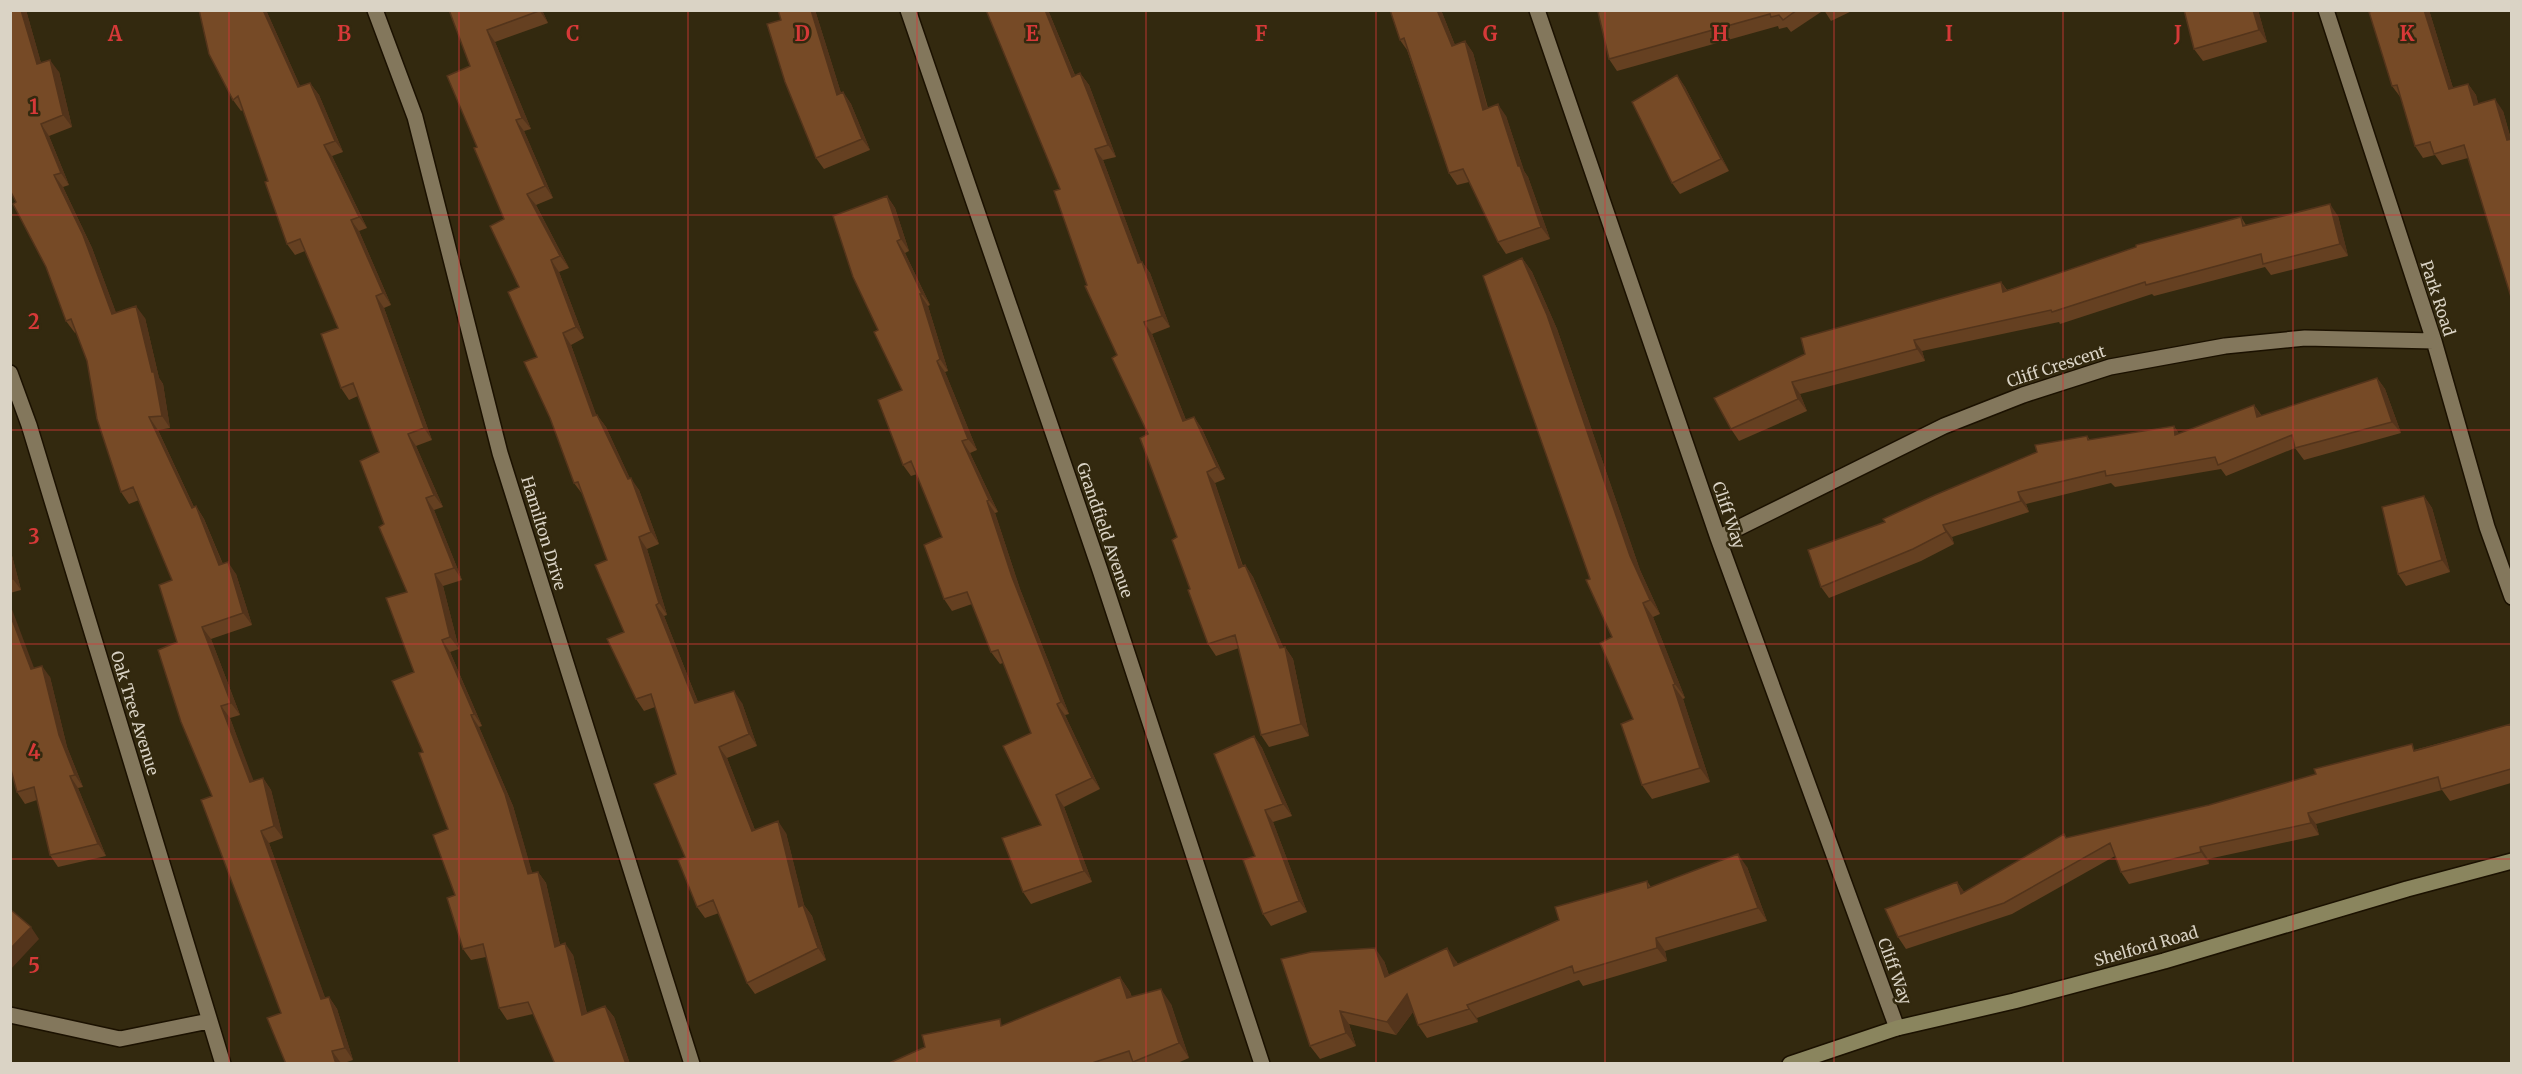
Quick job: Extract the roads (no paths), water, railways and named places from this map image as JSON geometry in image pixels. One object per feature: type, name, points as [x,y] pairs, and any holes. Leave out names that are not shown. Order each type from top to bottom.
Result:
[{"type":"street","name":"Hamilton Drive","points":[[375,10],[415,117],[500,453],[692,1064]]},
{"type":"street","name":"Grandfield Avenue","points":[[908,10],[1100,570],[1262,1064]]},
{"type":"street","name":"Cliff Way","points":[[1537,10],[1718,538],[1897,1028]]},
{"type":"street","name":"Park Road","points":[[2326,10],[2434,341],[2487,527],[2511,597]]},
{"type":"street","name":"Cliff Crescent","points":[[1718,538],[1944,426],[2023,395],[2110,367],[2203,349],[2305,338],[2434,341]]},
{"type":"street","name":"Oak Tree Avenue","points":[[10,373],[29,426],[223,1064]]},
{"type":"street","name":"Shelford Road","points":[[1790,1064],[1897,1028],[2014,1001],[2164,961],[2407,889],[2511,861]]},
{"type":"street","points":[[10,1015],[120,1039],[209,1021]]}]
